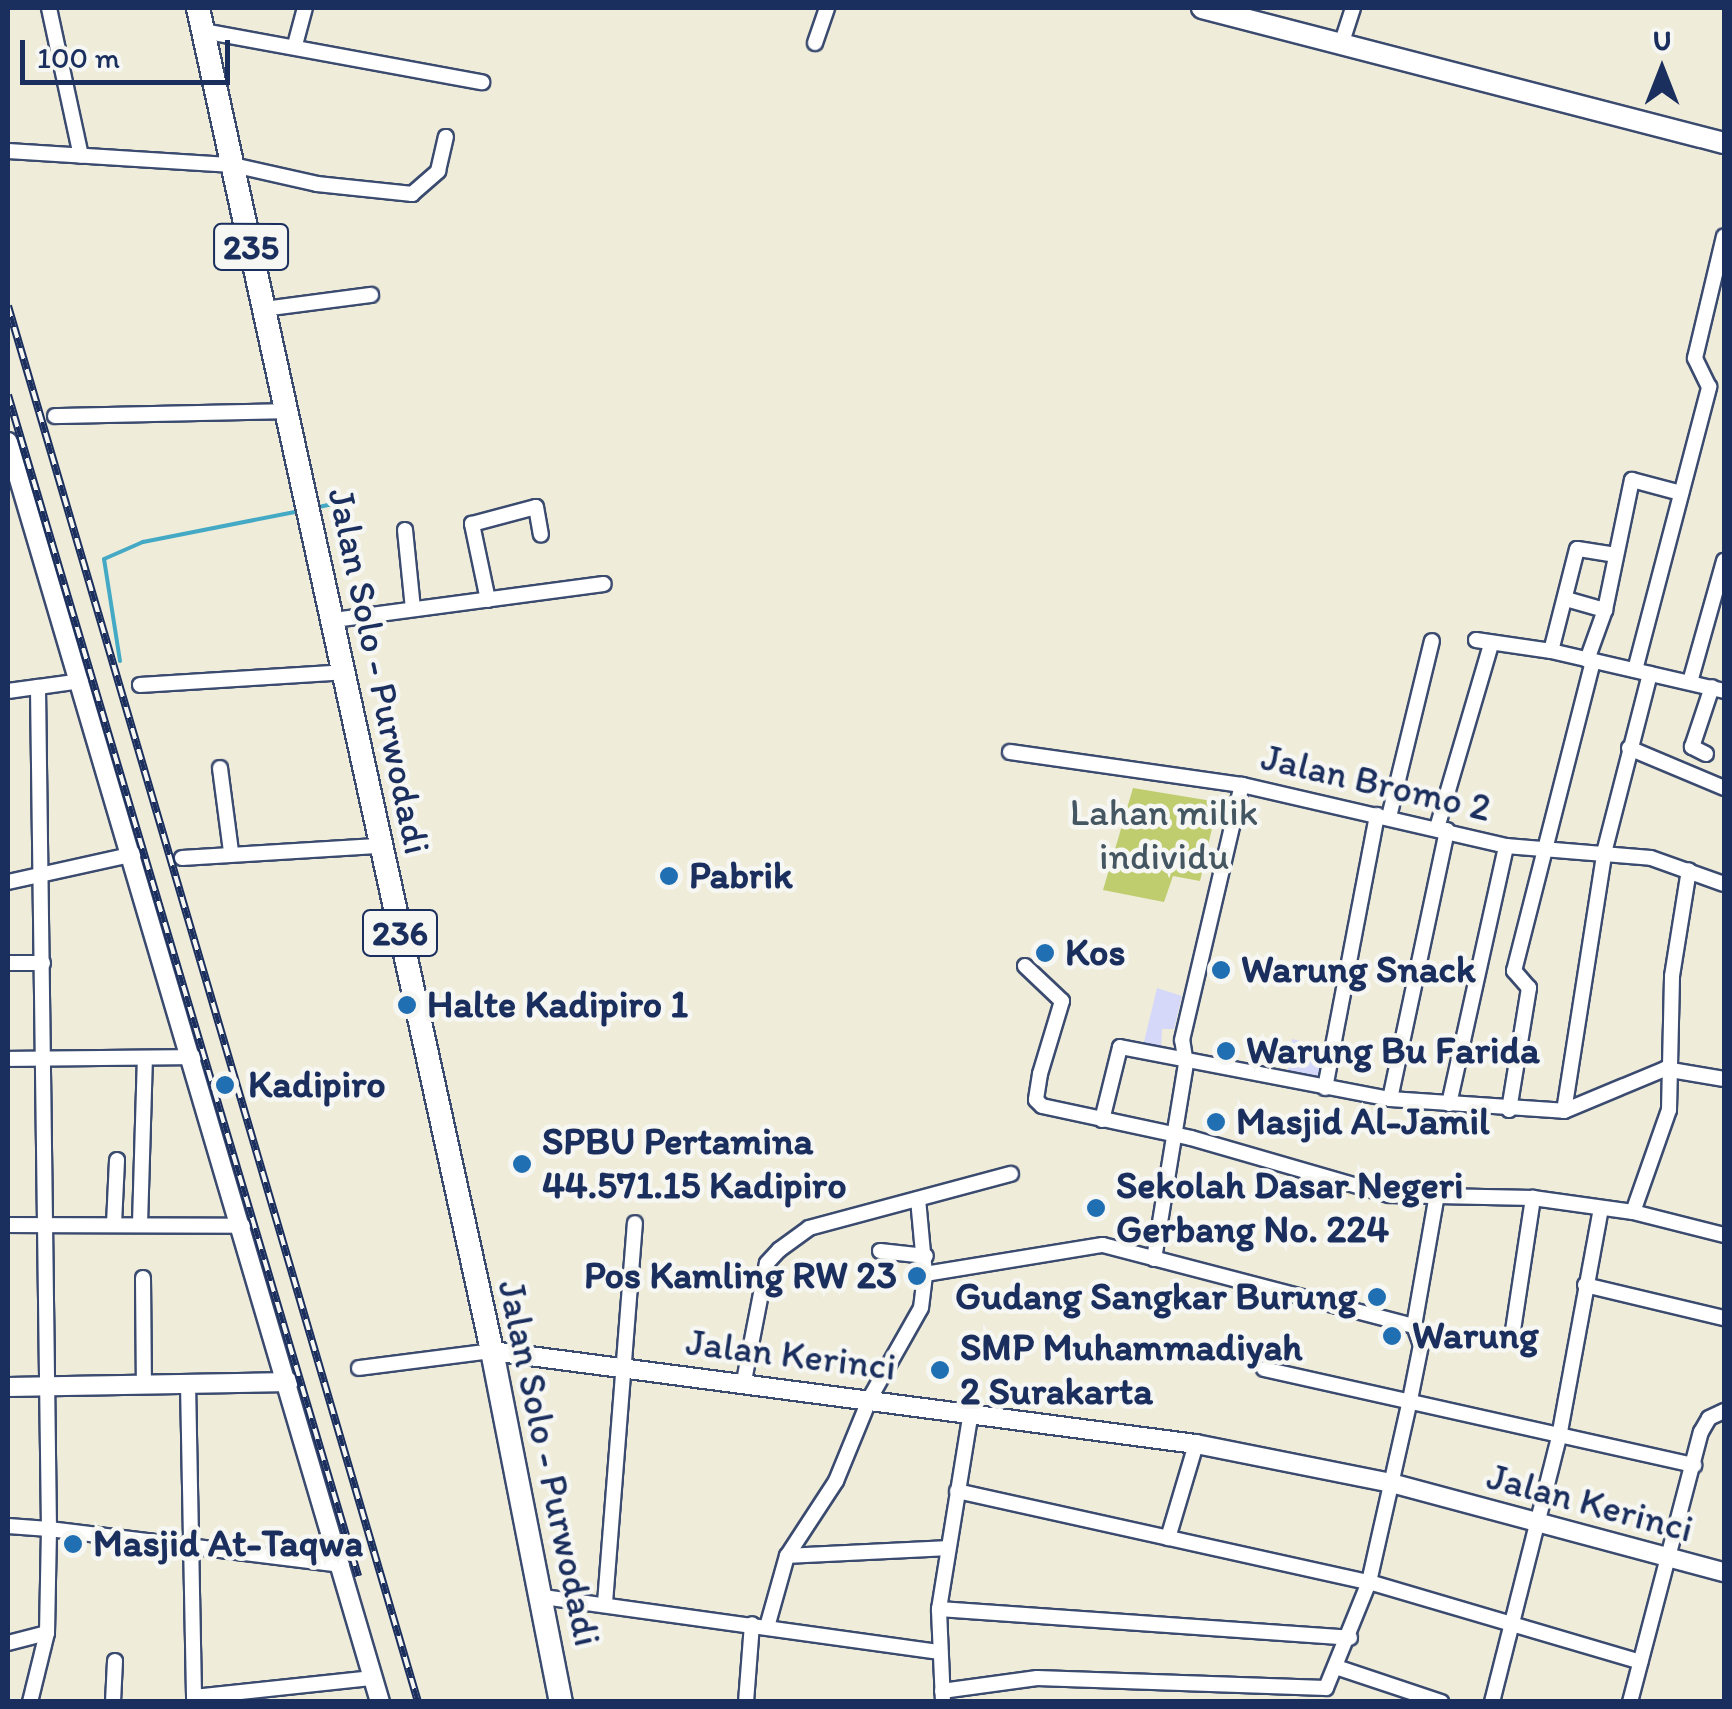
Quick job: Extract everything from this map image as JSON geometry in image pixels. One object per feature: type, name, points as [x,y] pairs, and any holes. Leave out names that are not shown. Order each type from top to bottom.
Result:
[{"type":"main road","points":[[1202,8],[1724,143]]},
{"type":"main road","name":"Jalan Solo - Purwodadi","points":[[200,19],[312,514],[492,1351],[561,1702]]},
{"type":"street","points":[[48,8],[82,156]]},
{"type":"street","points":[[294,45],[305,8]]},
{"type":"street","points":[[815,43],[828,8]]},
{"type":"street","points":[[1341,45],[1353,8]]},
{"type":"street","points":[[200,19],[294,45],[482,82]]},
{"type":"street","points":[[8,151],[233,165],[318,184],[412,194],[438,171],[446,136]]},
{"type":"street","points":[[1724,236],[1695,358],[1710,383],[1724,394]]},
{"type":"street","points":[[264,310],[371,296]]},
{"type":"street","points":[[1564,1110],[1604,849],[1629,748],[1681,494],[1710,383]]},
{"type":"street","points":[[56,416],[286,411]]},
{"type":"street","points":[[9,438],[194,1057],[380,1702]]},
{"type":"street","points":[[1508,1110],[1529,988],[1514,971],[1605,610],[1632,480],[1681,494]]},
{"type":"street","points":[[488,600],[472,524],[536,508],[541,535]]},
{"type":"street","points":[[405,530],[413,609]]},
{"type":"street","points":[[1551,651],[1578,550],[1616,556]]},
{"type":"street","points":[[1690,682],[1724,562]]},
{"type":"street","points":[[334,620],[604,584]]},
{"type":"street","points":[[1566,599],[1605,610]]},
{"type":"street","points":[[1325,1088],[1383,816],[1432,641]]},
{"type":"street","points":[[1390,1099],[1483,642],[1551,651],[1718,689],[1692,747],[1706,754]]},
{"type":"street","points":[[140,685],[344,672]]},
{"type":"street","points":[[8,691],[81,681]]},
{"type":"street","points":[[30,1702],[47,1633],[49,1530],[44,1386],[46,1059],[38,686]]},
{"type":"street","points":[[1629,748],[1724,788]]},
{"type":"street","name":"Jalan Bromo 2","points":[[1010,752],[1242,785],[1506,846],[1604,849],[1689,870],[1724,884]]},
{"type":"street","points":[[220,768],[231,852]]},
{"type":"street","points":[[1154,1259],[1184,1058],[1182,1040],[1242,785]]},
{"type":"street","points":[[182,858],[231,852],[381,846]]},
{"type":"street","points":[[1449,1104],[1506,846]]},
{"type":"street","points":[[8,882],[134,854]]},
{"type":"street","points":[[1633,1212],[1669,1110],[1666,1069],[1689,870]]},
{"type":"street","points":[[8,964],[44,964]]},
{"type":"street","points":[[1025,966],[1062,1001],[1038,1104],[1170,1134],[1374,1192],[1533,1198],[1633,1212],[1724,1234]]},
{"type":"street","points":[[1102,1120],[1116,1049],[1184,1058],[1390,1099],[1508,1110],[1564,1110],[1666,1069],[1724,1079]]},
{"type":"street","points":[[8,1058],[194,1057]]},
{"type":"street","points":[[140,1224],[144,1058]]},
{"type":"street","points":[[114,1224],[118,1160]]},
{"type":"street","points":[[744,1382],[772,1257],[809,1228],[1011,1174]]},
{"type":"street","points":[[971,1411],[939,1609],[943,1696],[1037,1678],[1320,1692],[1350,1638],[1370,1582],[1421,1345],[1414,1326],[1437,1194]]},
{"type":"street","points":[[1512,1337],[1533,1198]]},
{"type":"street","points":[[746,1702],[759,1626],[786,1556],[836,1481],[870,1398],[921,1308],[926,1256],[918,1199]]},
{"type":"street","points":[[1492,1702],[1559,1437],[1602,1209]]},
{"type":"street","points":[[606,1602],[635,1223]]},
{"type":"street","points":[[8,1224],[243,1226]]},
{"type":"street","points":[[925,1274],[1086,1244],[1414,1326]]},
{"type":"street","points":[[880,1251],[926,1256]]},
{"type":"street","points":[[143,1278],[144,1384]]},
{"type":"street","points":[[1586,1286],[1724,1318]]},
{"type":"street","points":[[359,1368],[492,1351]]},
{"type":"street","name":"Jalan Kerinci","points":[[492,1351],[971,1411],[1196,1444],[1391,1483],[1724,1572]]},
{"type":"street","points":[[1264,1369],[1694,1465]]},
{"type":"street","points":[[8,1387],[289,1382]]},
{"type":"street","points":[[188,1383],[188,1547],[194,1700],[262,1696],[373,1678]]},
{"type":"street","points":[[1630,1702],[1673,1558],[1708,1418],[1724,1411]]},
{"type":"street","points":[[1168,1538],[1196,1444]]},
{"type":"street","points":[[957,1491],[1370,1582],[1640,1662]]},
{"type":"street","points":[[8,1526],[342,1565]]},
{"type":"street","points":[[786,1556],[948,1548]]},
{"type":"street","points":[[543,1597],[606,1602],[940,1652]]},
{"type":"street","points":[[939,1609],[1350,1638]]},
{"type":"street","points":[[8,1643],[47,1633]]},
{"type":"street","points":[[113,1702],[115,1661]]},
{"type":"street","points":[[1336,1667],[1442,1702]]},
{"type":"shaded area","points":[[1157,988],[1182,996],[1174,1029],[1162,1029],[1161,1050],[1143,1046]]},
{"type":"shaded area","points":[[1292,1039],[1327,1047],[1321,1084],[1287,1076]]},
{"type":"green space","name":"Lahan milik individu","points":[[1133,788],[1218,802],[1200,881],[1173,876],[1164,902],[1103,890]]},
{"type":"waterway","points":[[314,508],[343,502]]},
{"type":"waterway","points":[[120,661],[104,559],[143,542],[300,511]]},
{"type":"railway","points":[[8,306],[418,1702]]},
{"type":"railway","points":[[8,395],[358,1576]]},
{"type":"place","name":"Pabrik","points":[[669,876]]},
{"type":"place","name":"Kos","points":[[1045,953]]},
{"type":"place","name":"Warung Snack","points":[[1221,970]]},
{"type":"place","name":"Halte Kadipiro 1","points":[[407,1005]]},
{"type":"place","name":"Warung Bu Farida","points":[[1226,1051]]},
{"type":"place","name":"Kadipiro","points":[[225,1085]]},
{"type":"place","name":"Masjid Al-Jamil","points":[[1216,1122]]},
{"type":"place","name":"SPBU Pertamina 44.571.15 Kadipiro","points":[[522,1164]]},
{"type":"place","name":"Sekolah Dasar Negeri Gerbang No. 224","points":[[1096,1208]]},
{"type":"place","name":"Pos Kamling RW 23","points":[[917,1276]]},
{"type":"place","name":"Gudang Sangkar Burung","points":[[1377,1297]]},
{"type":"place","name":"Warung","points":[[1392,1336]]},
{"type":"place","name":"SMP Muhammadiyah 2 Surakarta","points":[[940,1370]]},
{"type":"place","name":"Masjid At-Taqwa","points":[[73,1544]]}]
